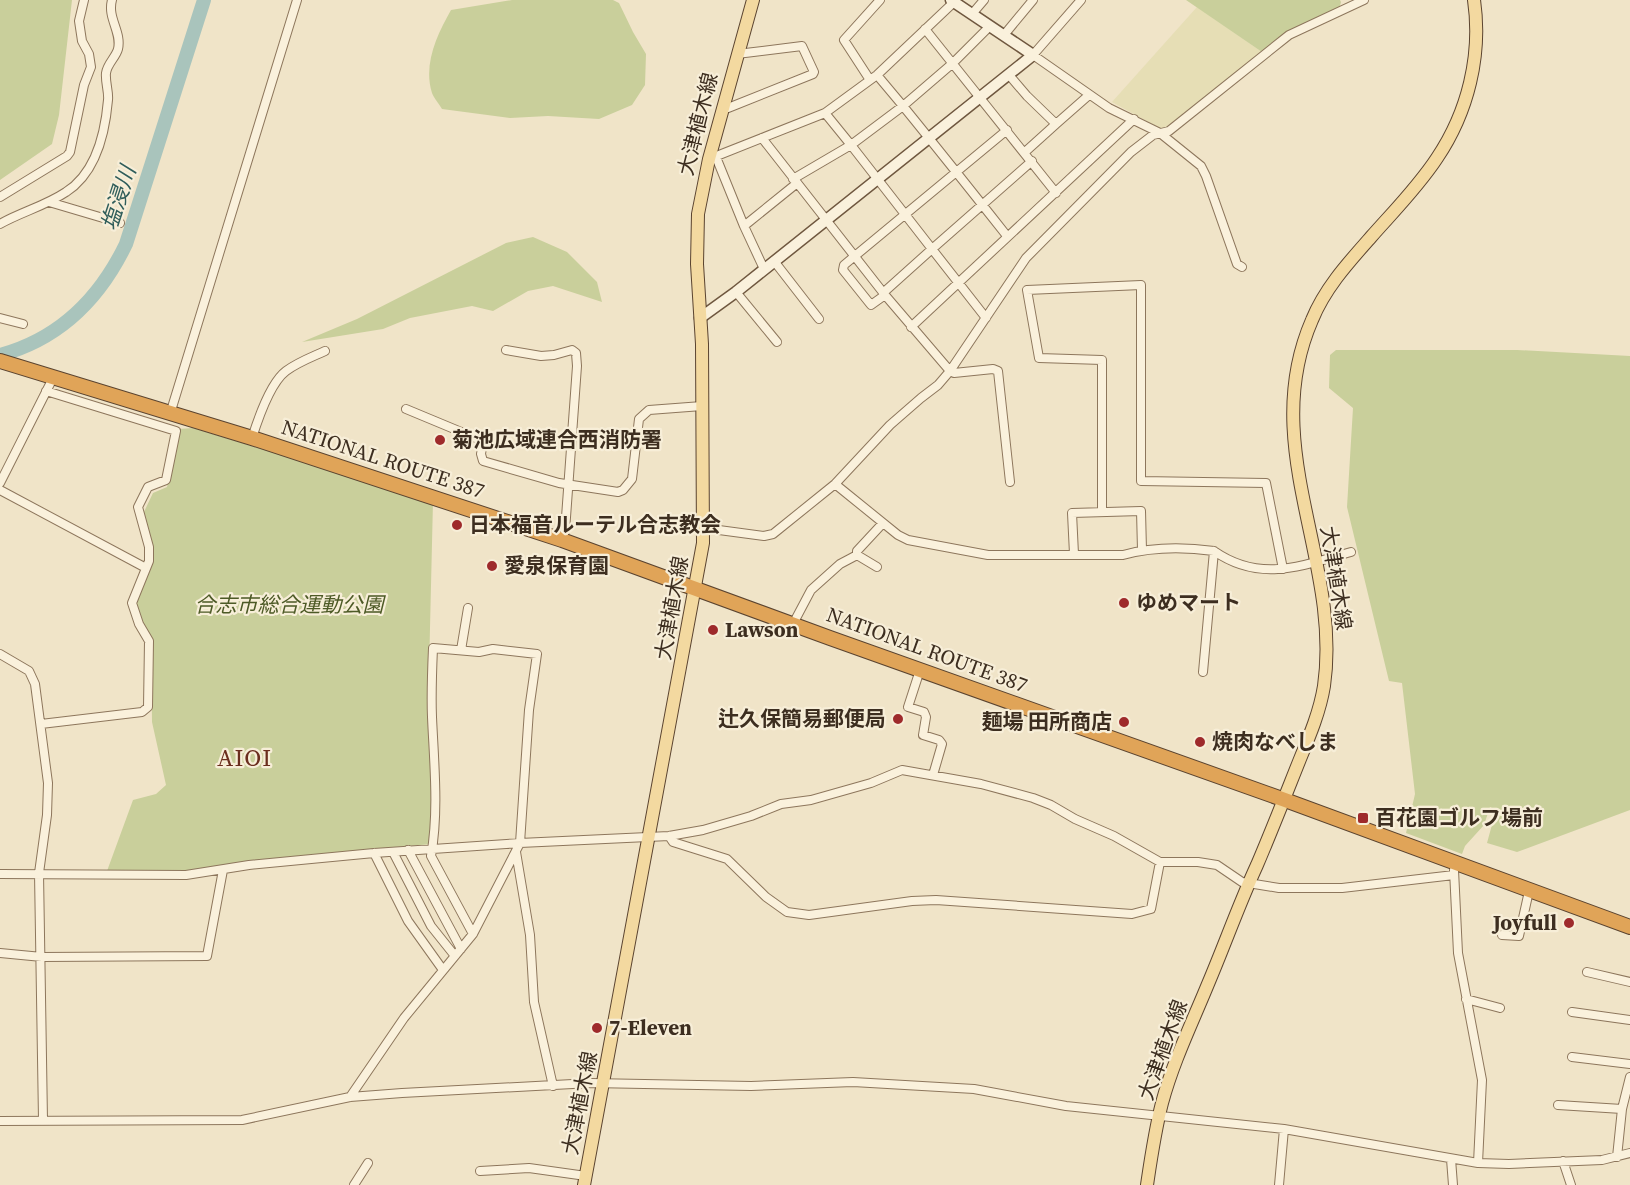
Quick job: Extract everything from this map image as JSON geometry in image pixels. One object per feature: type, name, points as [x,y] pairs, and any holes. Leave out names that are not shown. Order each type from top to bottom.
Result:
[{"type":"highway","name":"NATIONAL ROUTE 387","points":[[0,360],[252,438],[562,540],[1285,800],[1454,869],[1530,891],[1630,927]]},
{"type":"main road","name":"大津植木線","points":[[585,1180],[703,543],[698,214],[713,158],[722,108],[753,0]]},
{"type":"main road","name":"大津植木線","points":[[1147,1185],[1160,1115],[1179,1054],[1285,800],[1317,716],[1325,680],[1326,630],[1292,430],[1294,385],[1300,352],[1315,312],[1332,283],[1436,160],[1453,130],[1472,74],[1476,39],[1474,0]]},
{"type":"street","points":[[0,197],[70,152],[84,85],[91,67],[89,54],[82,41],[79,21],[84,0]]},
{"type":"street","points":[[0,224],[68,191],[91,168],[109,99],[106,73],[118,50],[118,38],[111,14],[112,0]]},
{"type":"street","points":[[170,414],[297,0]]},
{"type":"street","points":[[870,80],[844,40],[880,0]]},
{"type":"street","points":[[972,14],[984,0]]},
{"type":"street","points":[[1004,35],[1033,0]]},
{"type":"street","points":[[700,318],[736,292],[1033,55],[1081,0]]},
{"type":"street","points":[[704,528],[769,536],[835,484],[890,425],[939,385],[1026,258],[1131,152],[1153,135],[1169,131],[1289,35],[1347,3],[1364,0]]},
{"type":"street","points":[[764,269],[713,158],[825,113],[877,75],[953,1],[1109,108],[1160,133],[1201,166],[1237,264],[1242,267]]},
{"type":"street","points":[[744,226],[794,181],[851,145],[903,106],[953,63],[990,26]]},
{"type":"street","points":[[925,29],[1056,192]]},
{"type":"street","points":[[722,108],[752,99],[814,72],[802,46],[737,54]]},
{"type":"street","points":[[877,75],[1007,236]]},
{"type":"street","points":[[1009,75],[1056,124]]},
{"type":"street","points":[[1025,152],[1089,95]]},
{"type":"street","points":[[825,113],[986,318]]},
{"type":"street","points":[[911,327],[1134,119]]},
{"type":"street","points":[[1007,130],[844,265],[843,270],[871,305],[1032,161]]},
{"type":"street","points":[[762,138],[884,294],[950,371],[954,373],[993,369],[998,371],[1010,482]]},
{"type":"street","points":[[49,202],[120,223]]},
{"type":"street","points":[[774,261],[819,319]]},
{"type":"street","points":[[1102,512],[1102,360],[1039,358],[1027,290],[1141,285],[1141,481],[1266,483],[1283,568]]},
{"type":"street","points":[[736,292],[777,342]]},
{"type":"street","points":[[0,318],[23,324]]},
{"type":"street","points":[[506,350],[541,356],[573,350],[576,353],[576,388],[562,540]]},
{"type":"street","points":[[252,438],[262,410],[278,379],[286,371],[325,351]]},
{"type":"street","points":[[0,483],[53,378]]},
{"type":"street","points":[[41,724],[142,712],[148,707],[149,641],[132,603],[146,568],[149,547],[138,507],[148,487],[166,480],[176,431],[46,391]]},
{"type":"street","points":[[406,409],[483,441],[480,454],[483,461],[567,484],[613,492],[623,490],[632,479],[639,419],[643,414],[649,410],[702,406]]},
{"type":"street","points":[[835,484],[897,535],[908,540],[988,555],[1123,555],[1142,550],[1198,549],[1214,551],[1228,561],[1262,570],[1315,562],[1351,552]]},
{"type":"street","points":[[0,490],[146,568]]},
{"type":"street","points":[[1074,554],[1072,513],[1141,511],[1142,550]]},
{"type":"street","points":[[793,624],[811,590],[840,564],[856,555],[856,551],[883,523]]},
{"type":"street","points":[[1203,672],[1214,551]]},
{"type":"street","points":[[856,555],[877,567]]},
{"type":"street","points":[[464,650],[471,608]]},
{"type":"street","points":[[350,1097],[404,1018],[473,934],[520,843],[529,710],[537,654],[493,649],[479,652],[433,648],[432,714],[435,788],[431,856],[473,934]]},
{"type":"street","points":[[0,654],[29,671],[35,684],[48,783],[47,815],[39,873],[43,1120]]},
{"type":"street","points":[[920,670],[908,707],[924,712],[926,717],[923,735],[939,740],[942,744],[933,774]]},
{"type":"street","points":[[0,874],[186,874],[249,865],[432,848],[669,836],[722,824],[781,804],[811,800],[871,783],[902,770],[981,784],[1033,798],[1114,836],[1160,862],[1198,862],[1217,866],[1234,878],[1249,883],[1279,888],[1342,888],[1454,869],[1458,953],[1482,1080],[1478,1163]]},
{"type":"street","points":[[669,836],[673,842],[727,859],[766,897],[787,912],[810,915],[912,901],[936,900],[1132,914],[1150,909],[1160,862]]},
{"type":"street","points":[[408,850],[461,949]]},
{"type":"street","points":[[393,852],[431,926],[455,956]]},
{"type":"street","points":[[516,852],[530,935],[534,1002],[553,1086]]},
{"type":"street","points":[[374,853],[408,921],[443,970]]},
{"type":"street","points":[[0,953],[42,957],[207,956],[223,870]]},
{"type":"street","points":[[1502,935],[1519,936],[1530,891]]},
{"type":"street","points":[[1587,972],[1630,982]]},
{"type":"street","points":[[1466,999],[1500,1008]]},
{"type":"street","points":[[1572,1012],[1630,1020]]},
{"type":"street","points":[[1572,1057],[1630,1064]]},
{"type":"street","points":[[1617,1157],[1622,1109],[1630,1077]]},
{"type":"street","points":[[0,1121],[242,1120],[350,1097],[603,1083],[751,1086],[853,1082],[974,1089],[1066,1106],[1284,1130],[1478,1163],[1602,1160],[1630,1154]]},
{"type":"street","points":[[1558,1105],[1622,1109]]},
{"type":"street","points":[[1279,1185],[1284,1130]]},
{"type":"street","points":[[1451,1159],[1453,1185]]},
{"type":"street","points":[[1563,1161],[1571,1185]]},
{"type":"street","points":[[354,1185],[368,1163]]},
{"type":"street","points":[[480,1171],[529,1167],[585,1180]]},
{"type":"shaded area","points":[[1197,7],[1262,52],[1168,128],[1161,129],[1112,102]]},
{"type":"green space","points":[[0,0],[72,0],[59,115],[52,144],[0,180]]},
{"type":"green space","points":[[512,0],[613,0],[619,3],[646,54],[645,85],[632,105],[599,119],[548,116],[510,118],[442,109],[432,93],[429,71],[436,40],[451,10]]},
{"type":"green space","points":[[1186,0],[1340,0],[1341,2],[1339,9],[1288,32],[1262,52]]},
{"type":"green space","points":[[533,237],[567,252],[597,282],[602,302],[553,286],[528,291],[493,311],[472,306],[410,318],[383,329],[302,342],[357,319],[506,243]]},
{"type":"green space","points":[[1336,350],[1517,350],[1630,356],[1630,810],[1517,852],[1487,843],[1496,810],[1490,807],[1484,825],[1465,846],[1462,854],[1406,833],[1415,794],[1402,683],[1389,681],[1347,507],[1353,408],[1329,388],[1330,355]]},
{"type":"green space","name":"合志市総合運動公園","points":[[193,428],[433,501],[428,713],[432,844],[249,861],[185,871],[107,871],[133,800],[156,794],[166,785],[152,722],[151,641],[134,602],[151,563],[143,514],[153,493],[167,487],[178,429]]},
{"type":"waterway","name":"塩浸川","points":[[0,355],[21,348],[59,327],[90,299],[116,264],[126,244],[204,0]]},
{"type":"place","name":"菊池広域連合西消防署","points":[[440,440]]},
{"type":"place","name":"日本福音ルーテル合志教会","points":[[457,525]]},
{"type":"place","name":"愛泉保育園","points":[[492,566]]},
{"type":"place","name":"ゆめマート","points":[[1124,603]]},
{"type":"place","name":"Lawson","points":[[713,630]]},
{"type":"place","name":"辻久保簡易郵便局","points":[[898,719]]},
{"type":"place","name":"麺場 田所商店","points":[[1124,722]]},
{"type":"place","name":"焼肉なべしま","points":[[1200,742]]},
{"type":"place","name":"百花園ゴルフ場前","points":[[1363,818]]},
{"type":"place","name":"Joyfull","points":[[1569,923]]},
{"type":"place","name":"7-Eleven","points":[[597,1028]]},
{"type":"district","name":"AIOI","points":[[245,758]]}]
